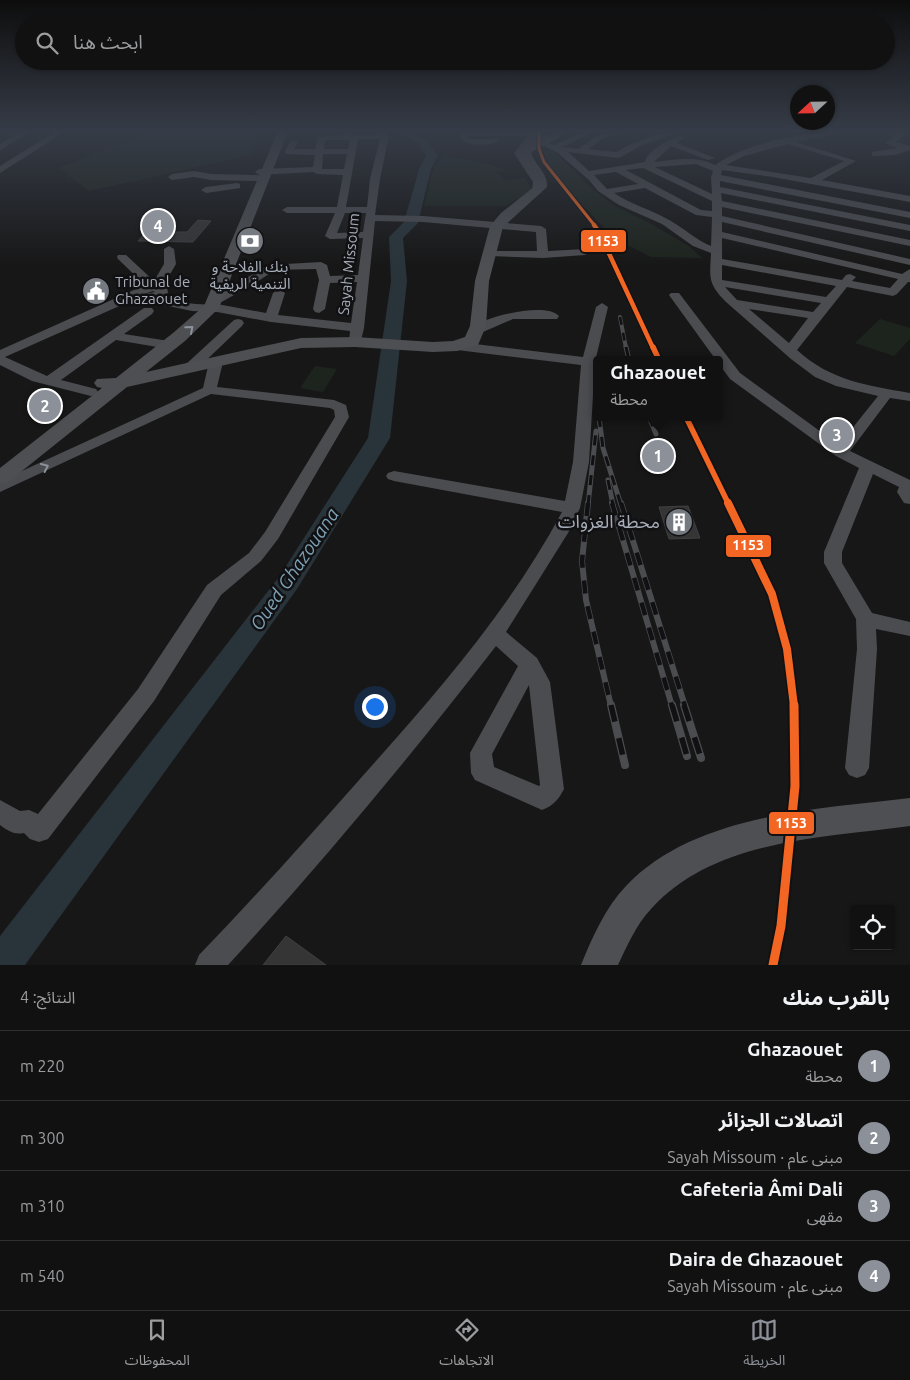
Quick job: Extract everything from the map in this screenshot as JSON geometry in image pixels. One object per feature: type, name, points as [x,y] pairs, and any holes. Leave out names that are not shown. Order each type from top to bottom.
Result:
[{"type":"main road","points":[[0,478],[208,305],[231,245],[262,176]]},
{"type":"main road","points":[[0,462],[116,381],[190,368],[284,346],[362,337],[433,347],[465,344],[478,326],[482,281],[497,226],[506,216],[537,192],[543,183],[539,176]]},
{"type":"main road","points":[[599,965],[624,918],[650,885],[672,869],[695,856],[749,837],[778,831],[900,814]]},
{"type":"street","points":[[172,177],[179,176]]},
{"type":"street","points":[[206,176],[258,182]]},
{"type":"street","points":[[206,190],[285,176]]},
{"type":"street","points":[[346,176],[341,210],[330,236],[368,235]]},
{"type":"street","name":"Sayah Missoum","points":[[362,337],[364,278],[377,176]]},
{"type":"street","points":[[589,176],[605,192],[627,206],[666,222],[716,256],[845,285],[894,292],[908,276]]},
{"type":"street","points":[[630,176],[699,213],[910,262]]},
{"type":"street","points":[[668,176],[716,201],[910,243]]},
{"type":"street","points":[[717,176],[716,282],[722,292],[811,368],[828,378],[887,393],[910,396]]},
{"type":"street","points":[[737,176],[809,194],[905,214]]},
{"type":"street","points":[[761,176],[814,182],[910,199],[905,214],[892,224],[845,285],[816,316],[790,350]]},
{"type":"street","points":[[772,246],[809,194],[814,182],[825,176]]},
{"type":"street","points":[[885,195],[894,184]]},
{"type":"street","points":[[605,192],[646,185]]},
{"type":"street","points":[[716,189],[910,228]]},
{"type":"street","points":[[627,206],[694,190]]},
{"type":"street","points":[[287,210],[341,210],[389,218],[423,219],[497,226],[542,225],[543,255]]},
{"type":"street","points":[[716,234],[858,267],[908,276]]},
{"type":"street","points":[[156,291],[170,264],[169,249]]},
{"type":"street","points":[[489,253],[543,255],[585,252]]},
{"type":"street","points":[[122,257],[128,264],[146,277],[156,291]]},
{"type":"street","points":[[208,305],[248,283],[267,269],[276,266],[320,265],[325,280],[319,309]]},
{"type":"street","points":[[325,280],[364,278]]},
{"type":"street","points":[[716,282],[830,300]]},
{"type":"street","points":[[0,355],[137,294],[141,290],[156,291],[208,305],[362,337]]},
{"type":"street","points":[[271,318],[279,293]]},
{"type":"street","points":[[675,295],[720,356]]},
{"type":"street","points":[[733,303],[816,316]]},
{"type":"street","points":[[209,965],[259,912],[427,719],[494,634],[559,533],[572,508],[581,462],[588,362],[602,307]]},
{"type":"street","points":[[50,381],[148,311]]},
{"type":"street","points":[[465,344],[478,330],[510,316],[521,314],[553,316]]},
{"type":"street","points":[[190,368],[238,323]]},
{"type":"street","points":[[114,336],[161,343]]},
{"type":"street","points":[[465,344],[588,362]]},
{"type":"street","points":[[0,360],[21,371],[50,381],[116,381]]},
{"type":"street","points":[[723,360],[735,376],[841,453],[909,489]]},
{"type":"street","points":[[209,390],[216,362]]},
{"type":"street","points":[[0,487],[209,390],[334,404],[341,408],[342,414],[272,535],[254,557],[214,590],[146,695],[39,831],[29,821],[17,823],[0,811]]},
{"type":"street","points":[[841,453],[887,393]]},
{"type":"street","points":[[857,768],[867,649],[866,619],[838,573],[833,561],[834,552],[868,466]]},
{"type":"street","points":[[394,476],[572,508]]},
{"type":"street","points":[[866,619],[910,629]]},
{"type":"street","points":[[494,634],[526,658],[530,664],[539,682],[552,789],[542,799],[483,773],[481,753],[530,664]]},
{"type":"shaded area","points":[[69,176],[156,176],[89,191]]},
{"type":"shaded area","points":[[431,176],[501,176],[505,180],[525,178],[532,190],[506,206],[424,206]]},
{"type":"shaded area","points":[[555,176],[579,176],[613,205],[689,246],[702,258],[651,257],[614,238]]},
{"type":"shaded area","points":[[880,319],[910,328],[910,339],[894,356],[855,343]]},
{"type":"shaded area","points":[[315,366],[337,369],[323,392],[300,388]]},
{"type":"building","points":[[156,220],[170,220],[160,232],[187,232],[198,220],[211,221],[193,242],[138,241]]},
{"type":"building","name":"محطة الغزوات","points":[[688,506],[700,538],[669,539],[659,507]]},
{"type":"building","points":[[286,936],[326,965],[263,965]]},
{"type":"waterway","name":"Oued Ghazouana","points":[[2,965],[288,583],[379,438],[399,281],[396,237],[411,223],[423,176]]},
{"type":"railway","points":[[620,317],[626,348]]},
{"type":"railway","points":[[626,347],[628,356]]},
{"type":"railway","points":[[600,421],[603,448],[621,505]]},
{"type":"railway","points":[[651,421],[656,434]]},
{"type":"railway","points":[[588,505],[596,431]]},
{"type":"railway","points":[[608,480],[613,505]]},
{"type":"railway","points":[[588,503],[582,561],[586,600],[611,706]]},
{"type":"railway","points":[[612,503],[672,706]]},
{"type":"railway","points":[[621,503],[685,706]]},
{"type":"railway","points":[[611,705],[625,765]]},
{"type":"railway","points":[[672,705],[687,756]]},
{"type":"railway","points":[[684,705],[701,758]]},
{"type":"transit line","name":"1153","points":[[555,176],[599,232],[657,356]]},
{"type":"transit line","name":"1153","points":[[688,421],[772,594],[787,649],[794,708],[795,786],[781,926],[773,965]]},
{"type":"place","name":"Daira de Ghazaouet","points":[[158,226]]},
{"type":"place","name":"بنك الفلاحة و التنمية الريفية","points":[[250,241]]},
{"type":"place","name":"Tribunal de Ghazaouet","points":[[96,291]]},
{"type":"place","name":"اتصالات الجزائر","points":[[45,406]]},
{"type":"place","name":"Cafeteria Âmi Dali","points":[[837,435]]},
{"type":"place","name":"Ghazaouet","points":[[658,456]]},
{"type":"place","name":"محطة الغزوات","points":[[679,522]]}]
